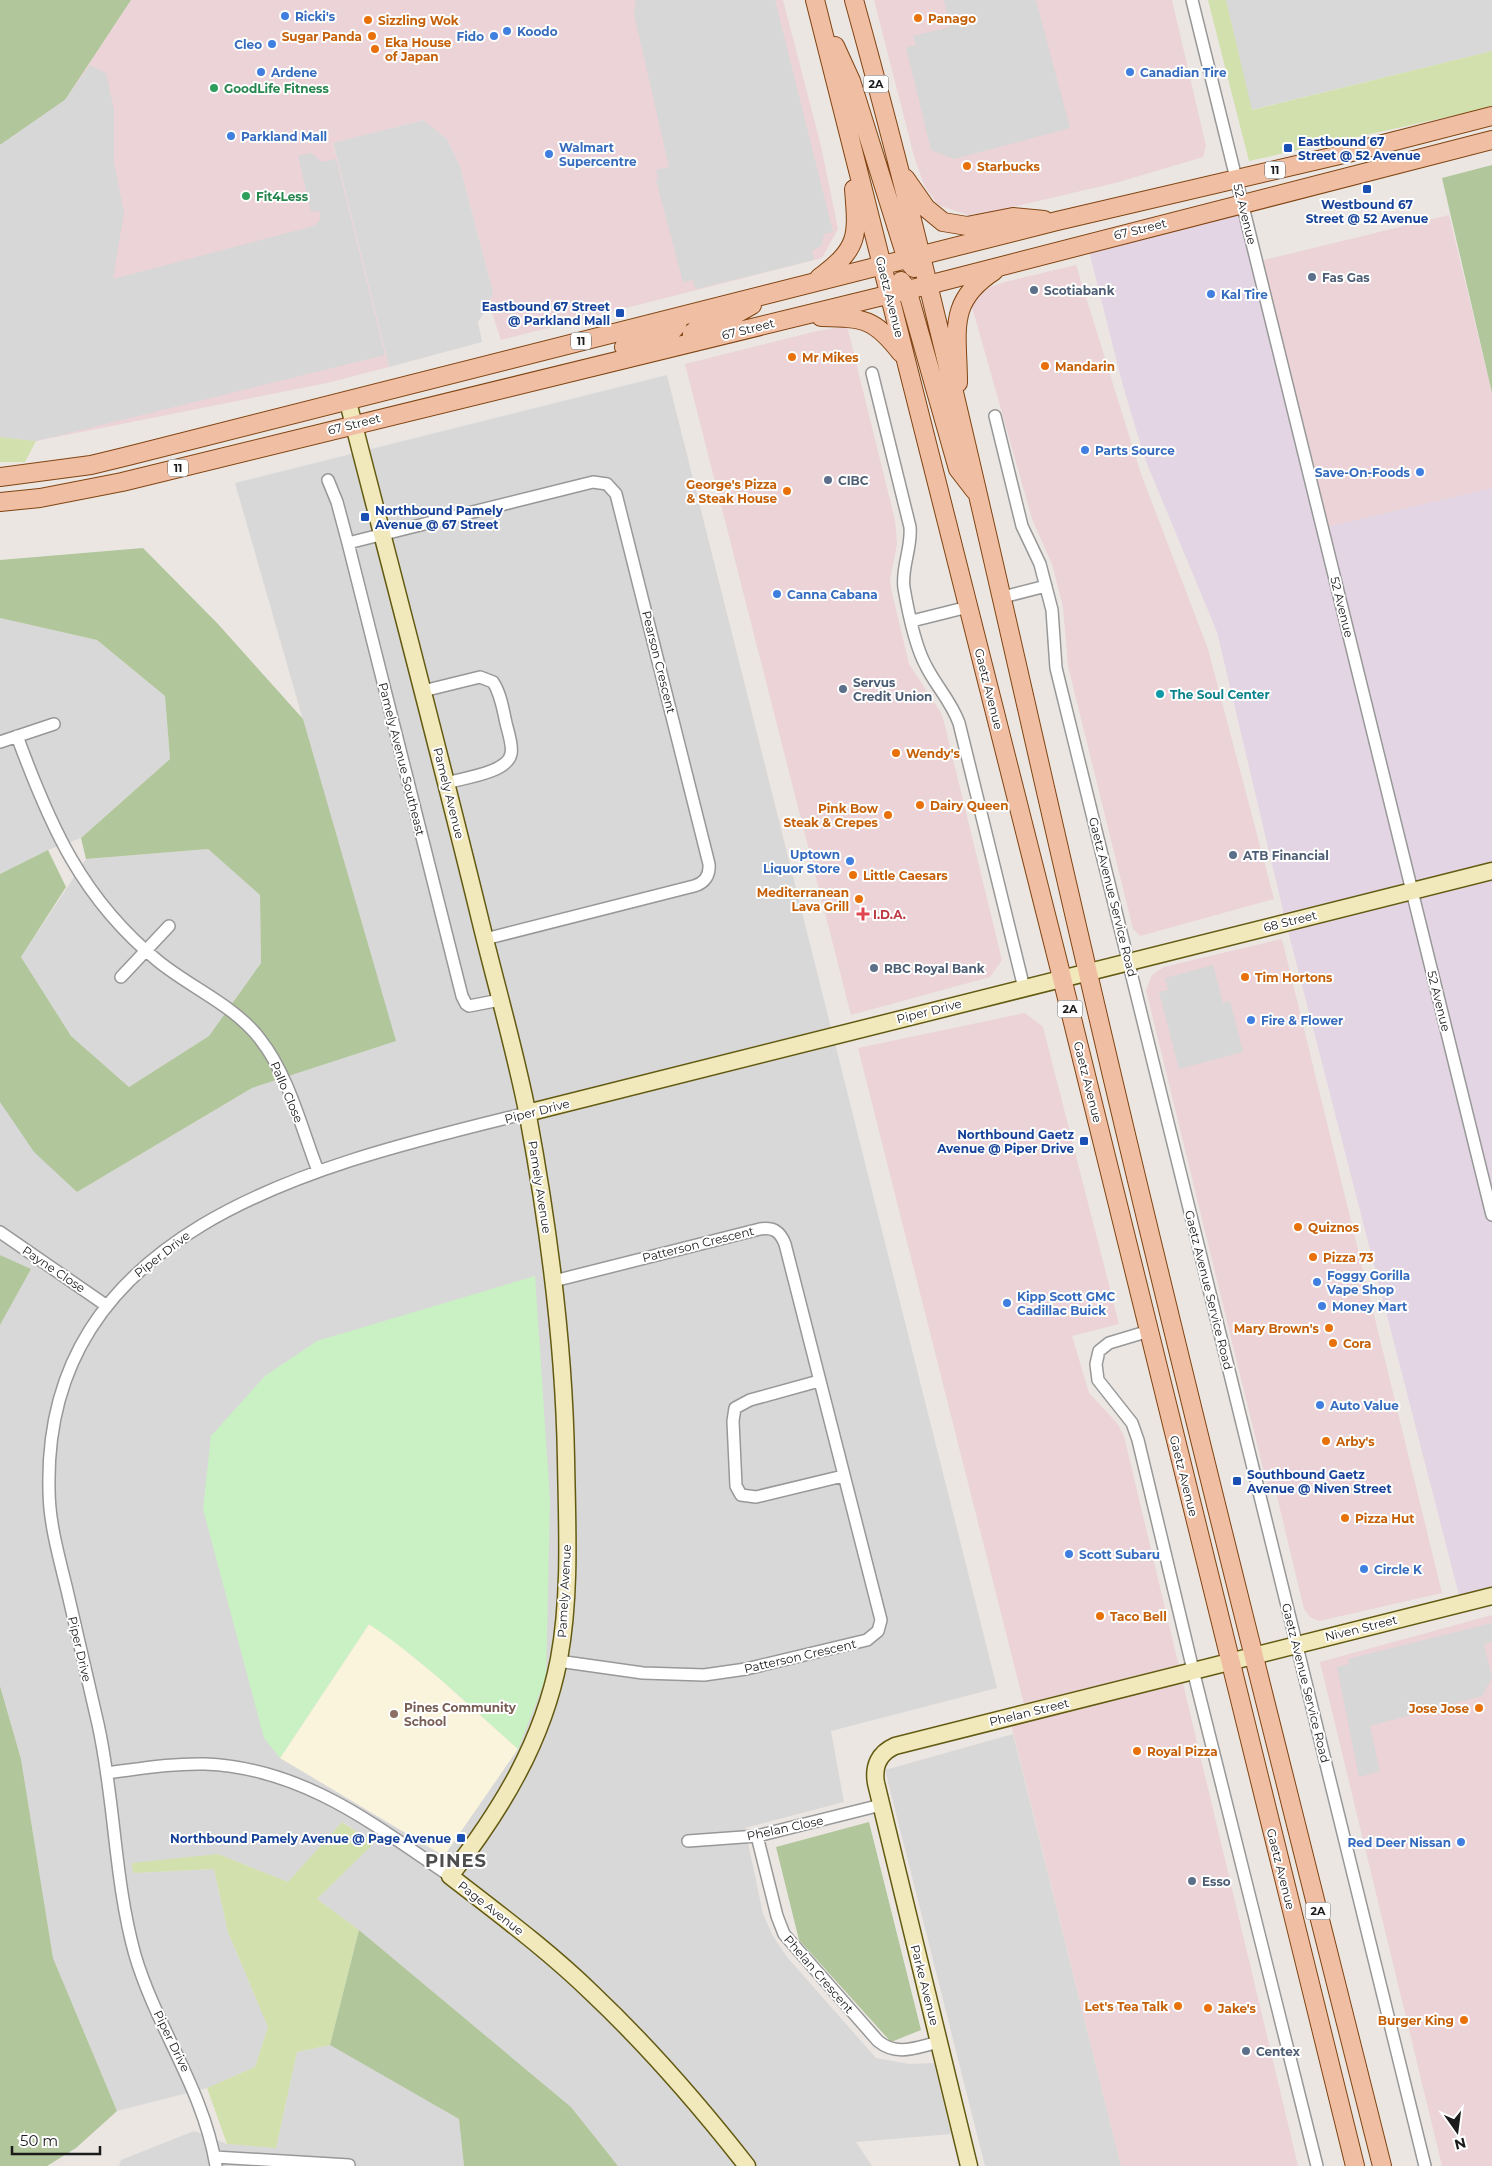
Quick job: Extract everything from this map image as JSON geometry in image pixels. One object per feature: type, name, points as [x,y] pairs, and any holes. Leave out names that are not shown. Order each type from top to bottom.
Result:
[{"type":"main road","name":"2A","points":[[853,3],[898,167],[914,258]]},
{"type":"main road","points":[[816,5],[851,81],[914,258],[928,285]]},
{"type":"main road","name":"Gaetz Avenue","points":[[816,5],[882,266]]},
{"type":"main road","name":"67 Street","points":[[0,477],[110,460],[348,402],[497,362],[1057,221],[1492,116]]},
{"type":"main road","points":[[814,282],[842,261],[852,243],[856,215],[850,138]]},
{"type":"main road","name":"67 Street","points":[[0,502],[40,498],[122,482],[928,285],[1492,140]]},
{"type":"main road","points":[[898,167],[926,208],[943,222],[967,226],[1014,217],[1057,221]]},
{"type":"main road","points":[[882,266],[896,275],[898,291],[958,469],[981,499]]},
{"type":"main road","points":[[958,413],[958,327],[960,307],[973,286],[1002,266]]},
{"type":"main road","name":"Gaetz Avenue","points":[[928,285],[958,413],[981,499],[1088,972],[1254,1655],[1382,2166]]},
{"type":"main road","name":"Gaetz Avenue","points":[[898,291],[905,358],[1062,978],[1354,2166]]},
{"type":"main road","points":[[692,342],[692,333],[697,328],[736,314],[767,295]]},
{"type":"main road","points":[[552,376],[586,357],[664,336],[674,329],[680,317]]},
{"type":"main road","points":[[795,317],[861,320],[885,332],[905,358]]},
{"type":"street","name":"52 Avenue","points":[[1192,0],[1492,1215]]},
{"type":"street","points":[[872,373],[910,527],[910,541],[904,582],[912,621],[922,658],[950,702],[959,723],[1024,988]]},
{"type":"street","name":"Pamely Avenue","points":[[348,402],[423,691],[528,1113],[554,1281],[566,1426],[565,1590],[558,1661],[536,1737],[518,1777],[496,1814],[450,1876]]},
{"type":"street","name":"Gaetz Avenue Service Road","points":[[996,416],[1022,526],[1040,564],[1046,586],[1053,619],[1056,668],[1425,2166]]},
{"type":"street","name":"Pamely Avenue Southeast","points":[[328,480],[337,502],[348,543],[462,996],[469,1006],[500,1000]]},
{"type":"street","name":"Pearson Crescent","points":[[348,543],[597,482],[608,484],[616,494],[709,864],[709,874],[703,882],[694,886],[485,939]]},
{"type":"street","points":[[1003,597],[1046,586]]},
{"type":"street","points":[[912,621],[968,607]]},
{"type":"street","points":[[423,691],[480,677],[493,682],[498,692],[512,747],[507,763],[497,770],[446,783]]},
{"type":"street","points":[[0,742],[54,724]]},
{"type":"street","name":"Pallo Close","points":[[17,736],[45,810],[65,850],[98,899],[146,950],[172,972],[236,1015],[261,1040],[281,1074],[318,1171]]},
{"type":"street","name":"68 Street","points":[[1088,972],[1492,871]]},
{"type":"street","points":[[121,977],[169,926]]},
{"type":"street","name":"Piper Drive","points":[[216,2162],[196,2095],[151,1998],[136,1955],[122,1892],[107,1772],[99,1728],[54,1534],[48,1480],[54,1424],[63,1389],[82,1346],[107,1306],[132,1276],[186,1234],[255,1196],[318,1171],[389,1148],[1088,972]]},
{"type":"street","name":"Patterson Crescent","points":[[554,1281],[760,1229],[776,1230],[785,1244],[880,1620],[878,1631],[871,1638],[746,1669],[704,1675],[643,1673],[558,1661]]},
{"type":"street","name":"Payne Close","points":[[0,1232],[107,1306]]},
{"type":"street","points":[[1149,1331],[1117,1339],[1102,1347],[1097,1357],[1096,1376],[1125,1414],[1135,1432],[1317,2166]]},
{"type":"street","points":[[819,1381],[750,1400],[735,1408],[733,1421],[736,1486],[741,1495],[756,1497],[843,1476]]},
{"type":"street","name":"Niven Street","points":[[1230,1661],[1492,1596]]},
{"type":"street","name":"Phelan Street","points":[[881,1805],[875,1767],[882,1754],[888,1749],[1230,1661]]},
{"type":"street","name":"Page Avenue","points":[[107,1772],[175,1765],[206,1764],[253,1770],[281,1776],[340,1803],[450,1876],[517,1927],[594,1994],[707,2114],[747,2166]]},
{"type":"street","name":"Phelan Close","points":[[688,1841],[757,1836],[881,1805]]},
{"type":"street","name":"Parke Avenue","points":[[881,1805],[969,2166]]},
{"type":"street","name":"Phelan Crescent","points":[[757,1836],[777,1916],[784,1934],[839,1998],[878,2041],[888,2048],[901,2051],[939,2042]]},
{"type":"street","points":[[216,2162],[349,2166]]},
{"type":"shaded area","points":[[131,0],[783,0],[821,146],[838,229],[822,258],[501,340],[489,304],[493,292],[460,166],[447,139],[423,120],[333,143],[389,367],[327,383],[36,441],[0,437],[0,145],[65,100]]},
{"type":"shaded area","points":[[636,0],[775,0],[833,232],[824,234],[822,245],[812,251],[814,260],[696,289],[693,280],[683,282],[656,180],[658,179],[656,170],[669,167],[634,14]]},
{"type":"shaded area","points":[[874,0],[1172,0],[1206,146],[1203,157],[1119,182],[987,213],[968,215],[938,205],[924,185],[914,156]]},
{"type":"shaded area","points":[[944,0],[1036,0],[1070,128],[954,159],[931,150],[906,47],[916,45],[913,36],[950,27]]},
{"type":"shaded area","points":[[1226,0],[1492,0],[1492,51],[1251,110]]},
{"type":"shaded area","points":[[90,65],[106,73],[114,110],[114,163],[124,212],[113,279],[314,226],[320,220],[320,211],[311,212],[298,156],[311,153],[322,162],[336,159],[385,355],[36,441],[0,437],[0,145],[65,100]]},
{"type":"shaded area","points":[[424,120],[447,139],[460,166],[493,292],[489,304],[478,322],[482,342],[389,367],[333,142]]},
{"type":"shaded area","points":[[1242,203],[1323,528],[1492,488],[1492,1596],[1461,1603],[1286,923],[1217,632],[1145,459],[1123,386],[1087,243]]},
{"type":"shaded area","points":[[1449,215],[1492,393],[1492,488],[1323,528],[1256,262]]},
{"type":"shaded area","points":[[1076,265],[1141,474],[1208,649],[1274,899],[1140,936],[1133,929],[1068,666],[1063,607],[1052,564],[1032,519],[971,303],[985,289],[1005,282]]},
{"type":"shaded area","points":[[847,326],[895,520],[897,544],[890,580],[909,664],[941,713],[944,722],[1002,960],[990,977],[851,1015],[685,364],[817,331]]},
{"type":"shaded area","points":[[667,375],[997,1688],[831,1731],[844,1802],[745,1828],[763,1914],[773,1936],[787,1957],[876,2058],[909,2064],[934,2063],[951,2134],[856,2142],[872,2166],[618,2166],[571,2107],[359,1930],[317,1899],[373,1843],[343,1822],[288,1882],[218,1854],[133,1873],[214,1869],[228,1932],[268,2027],[255,2067],[207,2088],[117,2111],[53,1958],[21,1759],[0,1686],[0,1325],[30,1269],[0,1255],[0,1102],[77,1192],[252,1088],[395,1041],[235,483]]},
{"type":"shaded area","points":[[0,618],[97,640],[165,696],[170,759],[81,838],[48,850],[0,874]]},
{"type":"shaded area","points":[[208,849],[260,895],[261,963],[209,1036],[129,1087],[71,1036],[21,957],[86,859]]},
{"type":"shaded area","points":[[1282,939],[1442,1593],[1319,1621],[1310,1617],[1304,1609],[1275,1488],[1269,1493],[1146,990],[1152,975],[1164,967]]},
{"type":"shaded area","points":[[1213,965],[1223,1003],[1230,1001],[1243,1052],[1179,1069],[1159,992],[1168,990],[1165,978]]},
{"type":"shaded area","points":[[1025,1013],[1043,1027],[1119,1324],[1072,1336],[1089,1393],[1117,1423],[1124,1436],[1298,2166],[1121,2166],[1009,1716],[1026,1712],[858,1048]]},
{"type":"shaded area","points":[[1492,1615],[1492,2166],[1442,2166],[1320,1662]]},
{"type":"shaded area","points":[[1492,1623],[1492,1642],[1484,1644],[1492,1678],[1482,1696],[1370,1726],[1380,1771],[1359,1777],[1337,1667],[1349,1664],[1348,1659]]},
{"type":"shaded area","name":"Pines Community School","points":[[369,1624],[394,1641],[438,1677],[518,1749],[444,1856],[280,1758]]},
{"type":"shaded area","points":[[1013,1734],[1121,2166],[985,2166],[885,1770]]},
{"type":"shaded area","points":[[330,2045],[459,2119],[464,2166],[119,2166],[121,2160],[194,2131],[227,2144],[276,2148],[297,2052]]},
{"type":"green space","points":[[0,0],[131,0],[65,100],[0,145]]},
{"type":"green space","points":[[1208,0],[1226,0],[1252,110],[1492,51],[1492,107],[1249,161]]},
{"type":"green space","points":[[1492,165],[1492,393],[1442,178]]},
{"type":"green space","points":[[0,437],[36,441],[25,462],[0,462]]},
{"type":"green space","points":[[143,548],[218,624],[303,719],[396,1041],[252,1088],[77,1192],[34,1152],[0,1102],[0,874],[48,850],[66,887],[21,957],[71,1036],[129,1087],[209,1036],[261,963],[260,895],[208,849],[86,859],[81,838],[170,759],[165,696],[97,640],[0,618],[0,560]]},
{"type":"green space","points":[[0,1255],[31,1269],[0,1325]]},
{"type":"green space","points":[[535,1276],[550,1501],[546,1677],[518,1749],[427,1668],[369,1624],[280,1758],[264,1738],[203,1509],[211,1436],[265,1376],[317,1341]]},
{"type":"green space","points":[[0,1686],[21,1759],[53,1958],[117,2111],[76,2148],[47,2166],[0,2166]]},
{"type":"green space","points":[[342,1822],[374,1843],[317,1899],[359,1930],[330,2045],[297,2052],[276,2148],[227,2144],[207,2088],[255,2067],[268,2027],[228,1932],[214,1869],[133,1873],[132,1863],[218,1854],[288,1882]]},
{"type":"green space","points":[[869,1822],[921,2030],[891,2042],[799,1940],[776,1847]]},
{"type":"green space","points":[[359,1930],[571,2107],[618,2166],[464,2166],[459,2119],[330,2045]]},
{"type":"place","name":"Ricki's","points":[[285,16]]},
{"type":"place","name":"Panago","points":[[918,18]]},
{"type":"place","name":"Sizzling Wok","points":[[368,20]]},
{"type":"place","name":"Koodo","points":[[507,31]]},
{"type":"place","name":"Sugar Panda","points":[[372,36]]},
{"type":"place","name":"Fido","points":[[494,36]]},
{"type":"place","name":"Cleo","points":[[272,44]]},
{"type":"place","name":"Eka House of Japan","points":[[375,49]]},
{"type":"place","name":"Ardene","points":[[261,72]]},
{"type":"place","name":"Canadian Tire","points":[[1130,72]]},
{"type":"place","name":"GoodLife Fitness","points":[[214,88]]},
{"type":"place","name":"Parkland Mall","points":[[231,136]]},
{"type":"place","name":"Eastbound 67 Street @ 52 Avenue","points":[[1288,148]]},
{"type":"place","name":"Walmart Supercentre","points":[[549,154]]},
{"type":"place","name":"Starbucks","points":[[967,166]]},
{"type":"place","name":"Westbound 67 Street @ 52 Avenue","points":[[1367,189]]},
{"type":"place","name":"Fit4Less","points":[[246,196]]},
{"type":"place","name":"Fas Gas","points":[[1312,277]]},
{"type":"place","name":"Scotiabank","points":[[1034,290]]},
{"type":"place","name":"Kal Tire","points":[[1211,294]]},
{"type":"place","name":"Eastbound 67 Street @ Parkland Mall","points":[[620,313]]},
{"type":"place","name":"Mr Mikes","points":[[792,357]]},
{"type":"place","name":"Mandarin","points":[[1045,366]]},
{"type":"place","name":"Parts Source","points":[[1085,450]]},
{"type":"place","name":"Save-On-Foods","points":[[1420,472]]},
{"type":"place","name":"CIBC","points":[[828,480]]},
{"type":"place","name":"George's Pizza & Steak House","points":[[787,491]]},
{"type":"place","name":"Northbound Pamely Avenue @ 67 Street","points":[[365,517]]},
{"type":"place","name":"Canna Cabana","points":[[777,594]]},
{"type":"place","name":"Servus Credit Union","points":[[843,689]]},
{"type":"place","name":"The Soul Center","points":[[1160,694]]},
{"type":"place","name":"Wendy's","points":[[896,753]]},
{"type":"place","name":"Dairy Queen","points":[[920,805]]},
{"type":"place","name":"Pink Bow Steak & Crepes","points":[[888,815]]},
{"type":"place","name":"ATB Financial","points":[[1233,855]]},
{"type":"place","name":"Uptown Liquor Store","points":[[850,861]]},
{"type":"place","name":"Little Caesars","points":[[853,875]]},
{"type":"place","name":"Mediterranean Lava Grill","points":[[859,899]]},
{"type":"place","name":"I.D.A.","points":[[863,914]]},
{"type":"place","name":"RBC Royal Bank","points":[[874,968]]},
{"type":"place","name":"Tim Hortons","points":[[1245,977]]},
{"type":"place","name":"Fire & Flower","points":[[1251,1020]]},
{"type":"place","name":"Northbound Gaetz Avenue @ Piper Drive","points":[[1084,1141]]},
{"type":"place","name":"Quiznos","points":[[1298,1227]]},
{"type":"place","name":"Pizza 73","points":[[1313,1257]]},
{"type":"place","name":"Foggy Gorilla Vape Shop","points":[[1317,1282]]},
{"type":"place","name":"Kipp Scott GMC Cadillac Buick","points":[[1007,1303]]},
{"type":"place","name":"Money Mart","points":[[1322,1306]]},
{"type":"place","name":"Mary Brown's","points":[[1329,1328]]},
{"type":"place","name":"Cora","points":[[1333,1343]]},
{"type":"place","name":"Auto Value","points":[[1320,1405]]},
{"type":"place","name":"Arby's","points":[[1326,1441]]},
{"type":"place","name":"Southbound Gaetz Avenue @ Niven Street","points":[[1237,1481]]},
{"type":"place","name":"Pizza Hut","points":[[1345,1518]]},
{"type":"place","name":"Scott Subaru","points":[[1069,1554]]},
{"type":"place","name":"Circle K","points":[[1364,1569]]},
{"type":"place","name":"Taco Bell","points":[[1100,1616]]},
{"type":"place","name":"Jose Jose","points":[[1479,1708]]},
{"type":"place","name":"Pines Community School","points":[[394,1714]]},
{"type":"place","name":"Royal Pizza","points":[[1137,1751]]},
{"type":"place","name":"Northbound Pamely Avenue @ Page Avenue","points":[[461,1838]]},
{"type":"place","name":"Red Deer Nissan","points":[[1461,1842]]},
{"type":"place","name":"Esso","points":[[1192,1881]]},
{"type":"place","name":"Let's Tea Talk","points":[[1178,2006]]},
{"type":"place","name":"Jake's","points":[[1208,2008]]},
{"type":"place","name":"Burger King","points":[[1464,2020]]},
{"type":"place","name":"Centex","points":[[1246,2051]]},
{"type":"district","name":"PINES","points":[[456,1861]]}]
